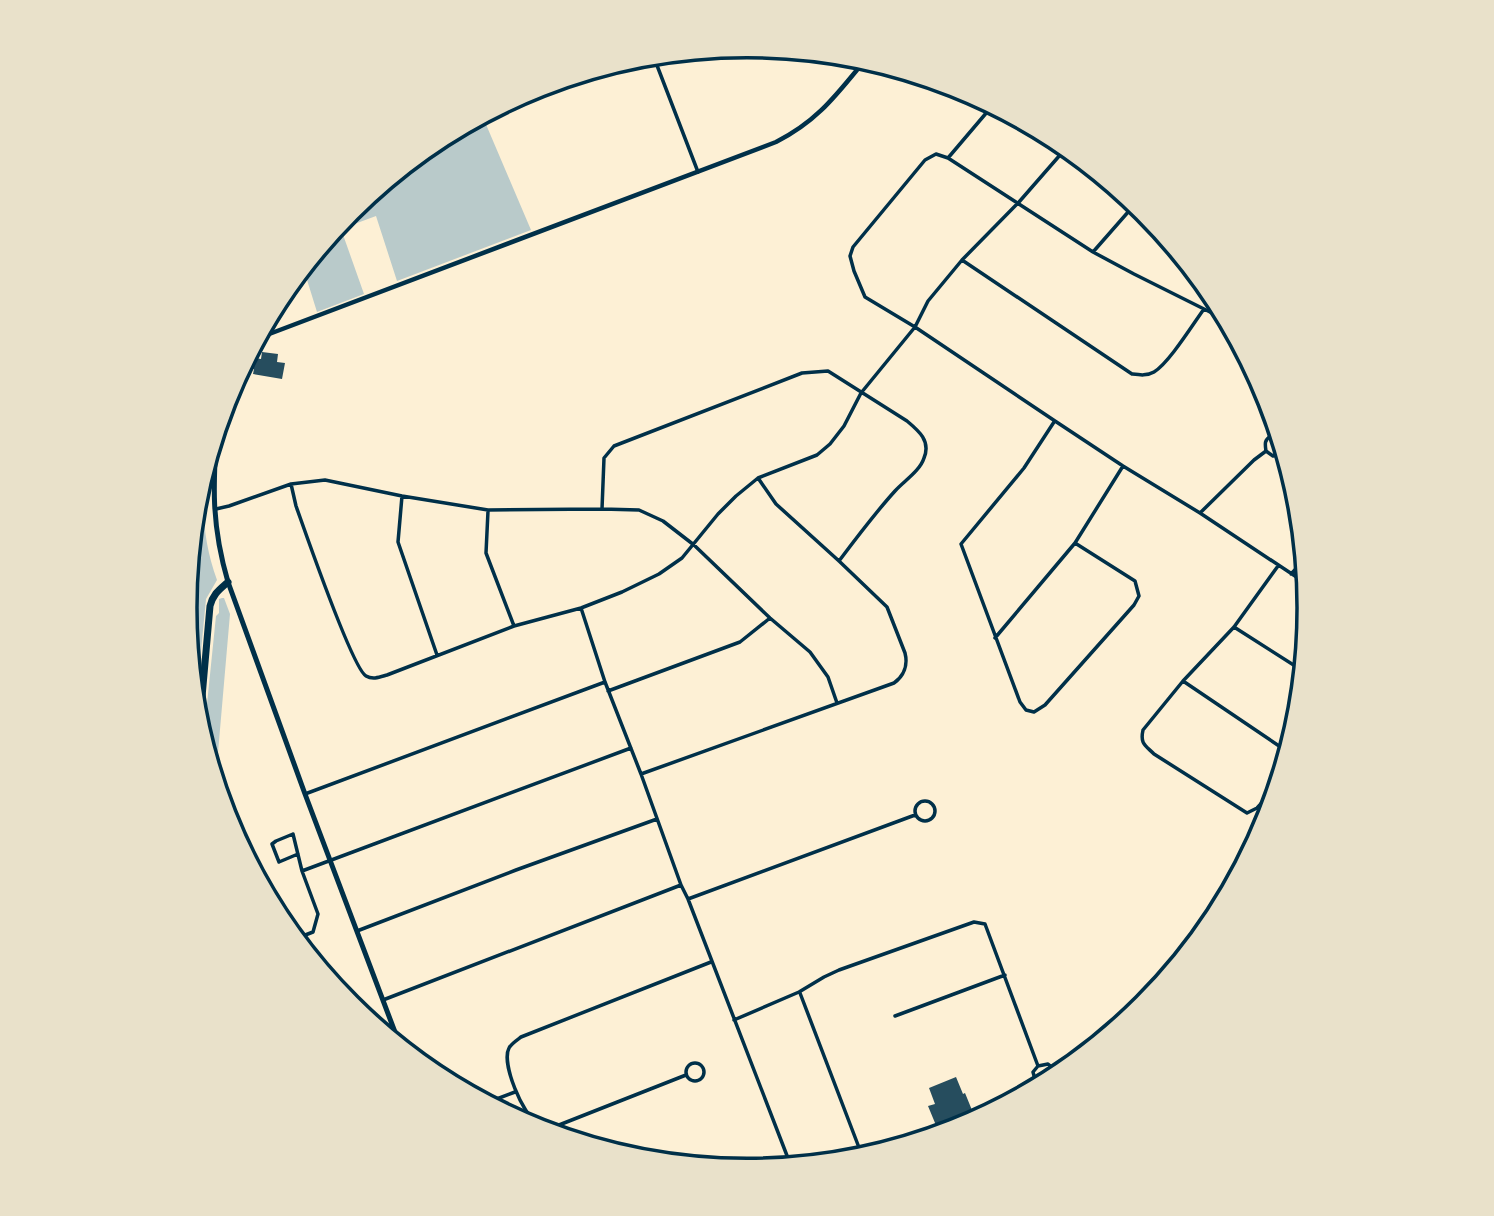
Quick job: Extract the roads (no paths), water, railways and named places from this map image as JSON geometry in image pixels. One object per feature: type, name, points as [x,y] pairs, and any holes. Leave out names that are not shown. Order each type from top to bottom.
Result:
[{"type":"highway","points":[[203,690],[210,606],[217,591],[228,582]]},
{"type":"main road","points":[[214,470],[214,509],[219,548],[228,582],[394,1031]]},
{"type":"street","points":[[657,65],[698,172]]},
{"type":"street","points":[[270,333],[776,142],[803,127],[825,108],[858,69]]},
{"type":"street","points":[[948,158],[987,113]]},
{"type":"street","points":[[1212,313],[1093,252],[948,158],[936,155],[925,160],[853,247],[850,256],[865,297],[1296,577]]},
{"type":"street","points":[[291,484],[296,506],[344,636],[359,669],[366,676],[376,678],[387,675],[514,626],[581,608],[622,592],[659,574],[682,558],[736,496],[758,478],[817,455],[830,444],[844,426],[861,394],[915,327],[928,301],[962,260],[1060,155]]},
{"type":"street","points":[[1093,252],[1128,212]]},
{"type":"street","points":[[962,260],[1132,374],[1147,375],[1156,371],[1204,309]]},
{"type":"street","points":[[602,509],[604,458],[614,446],[802,373],[828,371],[918,429],[924,438],[926,449],[921,465],[886,502],[839,561]]},
{"type":"street","points":[[1055,421],[1024,468],[961,544],[1020,702],[1026,710],[1034,712],[1045,705],[1139,596],[1135,581],[1075,542]]},
{"type":"street","points":[[1270,437],[1265,443],[1266,451],[1276,455]]},
{"type":"street","points":[[1200,513],[1266,451]]},
{"type":"street","points":[[995,638],[1075,542],[1123,466]]},
{"type":"street","points":[[641,774],[894,683],[904,671],[906,659],[887,607],[776,504],[758,478]]},
{"type":"street","points":[[214,509],[291,484],[325,480],[488,510],[639,510],[663,521],[694,545],[770,618],[810,652],[828,677],[837,703]]},
{"type":"street","points":[[402,496],[398,542],[437,655]]},
{"type":"street","points":[[488,510],[486,553],[514,626]]},
{"type":"street","points":[[1261,804],[1247,813],[1154,754],[1142,743],[1143,730],[1183,681],[1234,627],[1278,566]]},
{"type":"street","points":[[1292,574],[1296,570]]},
{"type":"street","points":[[581,608],[608,691],[787,1157]]},
{"type":"street","points":[[608,691],[740,642],[770,618]]},
{"type":"street","points":[[1234,627],[1294,665]]},
{"type":"street","points":[[1183,681],[1280,746]]},
{"type":"street","points":[[305,794],[605,682]]},
{"type":"street","points":[[302,871],[631,748]]},
{"type":"street","points":[[920,802],[933,805],[933,816],[927,820],[920,820],[915,815],[915,808],[920,802]]},
{"type":"street","points":[[688,899],[915,815]]},
{"type":"street","points":[[357,931],[657,819]]},
{"type":"street","points":[[298,854],[279,862],[272,844],[293,834],[298,854],[302,871],[318,914],[313,932],[304,935]]},
{"type":"street","points":[[383,1000],[681,885]]},
{"type":"street","points":[[734,1020],[799,992],[839,970],[974,922],[985,924],[1038,1066]]},
{"type":"street","points":[[526,1112],[515,1092],[507,1062],[509,1046],[521,1037],[711,962]]},
{"type":"street","points":[[895,1016],[1005,975]]},
{"type":"street","points":[[799,992],[859,1147]]},
{"type":"street","points":[[693,1063],[704,1068],[703,1078],[698,1082],[691,1082],[686,1075],[685,1071],[693,1063]]},
{"type":"street","points":[[1034,1077],[1033,1072],[1038,1066],[1048,1064],[1052,1067]]},
{"type":"street","points":[[559,1125],[686,1075]]},
{"type":"street","points":[[498,1099],[515,1092]]}]
